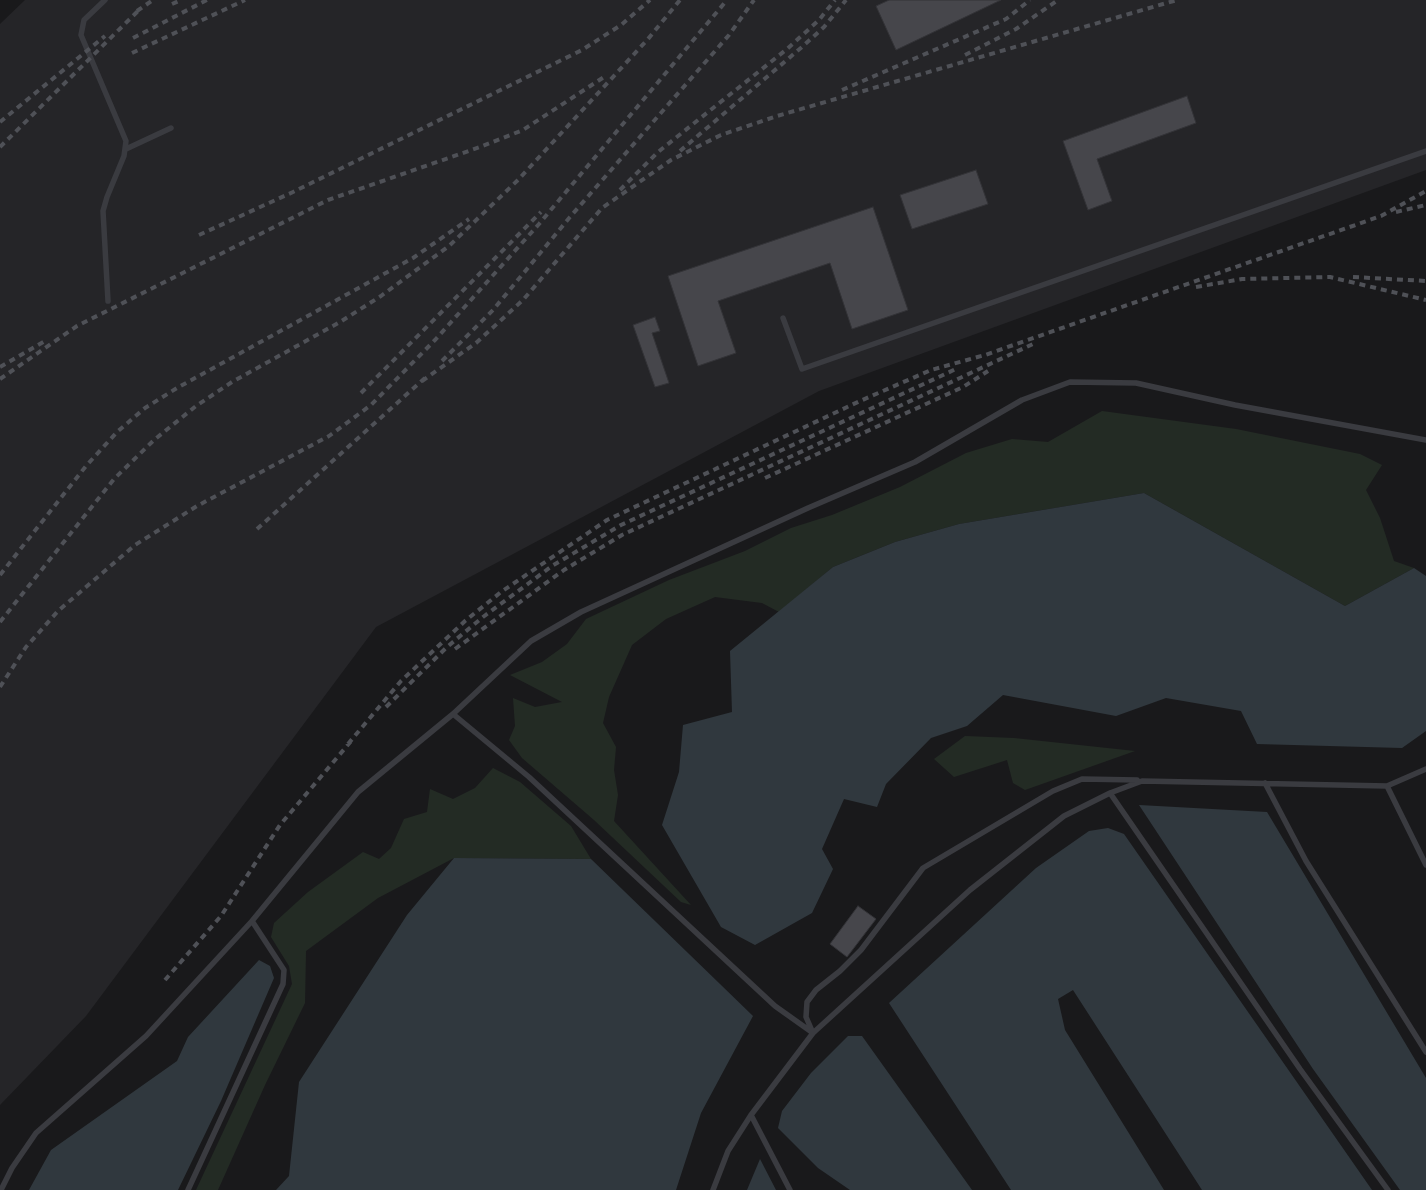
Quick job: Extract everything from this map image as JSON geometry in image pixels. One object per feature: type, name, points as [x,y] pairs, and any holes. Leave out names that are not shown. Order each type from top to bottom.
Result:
[{"type":"lane","points":[[105,0],[84,20],[81,35],[123,133],[126,149],[106,197],[104,211],[108,301]]},
{"type":"lane","points":[[126,149],[171,128]]},
{"type":"lane","points":[[783,318],[802,369],[1426,151]]},
{"type":"lane","points":[[2,1190],[12,1168],[36,1133],[146,1036],[252,921],[358,792],[453,714],[531,640],[581,612],[808,508],[915,462],[1022,400],[1070,382],[1136,383],[1235,405],[1426,440]]},
{"type":"lane","points":[[453,714],[529,777],[775,1006],[813,1033]]},
{"type":"lane","points":[[813,1033],[806,1017],[807,1002],[816,990],[861,950],[924,868],[1053,791],[1082,780],[1387,786],[1426,769]]},
{"type":"lane","points":[[713,1190],[728,1151],[751,1114],[813,1033],[970,890],[1064,816],[1110,793],[1142,781]]},
{"type":"lane","points":[[1265,783],[1306,861],[1426,1052]]},
{"type":"lane","points":[[1387,786],[1426,865]]},
{"type":"lane","points":[[1110,793],[1300,1069],[1388,1190]]},
{"type":"lane","points":[[188,1190],[283,984],[284,970],[252,921]]},
{"type":"lane","points":[[751,1114],[790,1190]]},
{"type":"shaded area","points":[[25,0],[1426,0],[1426,170],[819,391],[376,627],[86,1016],[0,1105],[0,24]]},
{"type":"shaded area","points":[[1102,411],[1236,429],[1360,454],[1382,465],[1366,490],[1380,518],[1394,561],[1414,568],[1345,606],[1144,493],[959,524],[895,542],[833,567],[779,612],[762,603],[715,597],[666,619],[632,645],[609,697],[603,723],[616,747],[614,770],[618,795],[614,821],[691,905],[681,902],[594,820],[522,758],[509,740],[515,726],[513,698],[535,707],[562,702],[510,675],[542,662],[567,644],[586,619],[669,580],[745,551],[791,528],[832,515],[900,487],[966,453],[1012,439],[1048,442]]},
{"type":"shaded area","points":[[1144,493],[1345,606],[1414,568],[1426,576],[1426,731],[1402,748],[1257,744],[1241,711],[1166,698],[1116,716],[1003,695],[967,726],[931,738],[886,784],[877,807],[844,799],[822,849],[833,869],[812,913],[755,945],[721,927],[662,825],[679,772],[683,725],[732,712],[730,651],[833,567],[895,542],[959,524]]},
{"type":"shaded area","points":[[965,736],[1014,738],[1135,751],[1025,790],[1013,783],[1007,760],[954,777],[934,759]]},
{"type":"shaded area","points":[[493,768],[520,782],[571,826],[591,859],[454,858],[378,898],[306,951],[305,1003],[265,1085],[218,1190],[196,1190],[292,984],[289,966],[271,937],[274,923],[308,892],[363,852],[379,859],[391,848],[404,819],[427,812],[430,789],[453,799],[475,788]]},
{"type":"shaded area","points":[[1139,805],[1267,812],[1426,1078],[1426,1190],[1400,1190],[1313,1069]]},
{"type":"shaded area","points":[[1108,828],[1124,834],[1372,1190],[1202,1190],[1073,990],[1058,999],[1065,1030],[1164,1190],[1011,1190],[889,1003],[1036,868],[1089,831]]},
{"type":"shaded area","points":[[454,858],[591,859],[753,1016],[701,1113],[676,1190],[276,1190],[289,1176],[299,1082],[407,915]]},
{"type":"shaded area","points":[[259,960],[270,966],[274,978],[221,1101],[178,1190],[29,1190],[51,1150],[177,1061],[188,1037]]},
{"type":"shaded area","points":[[848,1036],[862,1036],[972,1190],[850,1190],[818,1168],[778,1128],[782,1111],[811,1073]]},
{"type":"shaded area","points":[[760,1159],[776,1190],[747,1190]]},
{"type":"building","points":[[889,0],[1001,0],[896,50],[876,6]]},
{"type":"building","points":[[1187,96],[1196,123],[1097,159],[1112,201],[1088,210],[1063,141]]},
{"type":"building","points":[[976,170],[988,204],[912,229],[900,195]]},
{"type":"building","points":[[873,207],[908,310],[852,329],[830,263],[718,301],[736,353],[698,366],[668,276]]},
{"type":"building","points":[[655,317],[660,331],[652,333],[669,383],[655,387],[633,325]]},
{"type":"building","points":[[858,906],[876,919],[847,957],[830,944]]},
{"type":"railway","points":[[137,11],[153,0]]},
{"type":"railway","points":[[172,4],[181,0]]},
{"type":"railway","points":[[133,38],[207,0]]},
{"type":"railway","points":[[132,53],[245,0]]},
{"type":"railway","points":[[199,235],[293,192],[582,50],[621,25],[650,0]]},
{"type":"railway","points":[[0,622],[114,479],[154,440],[196,406],[232,382],[340,322],[381,296],[449,246],[518,180],[648,39],[680,0]]},
{"type":"railway","points":[[0,687],[26,647],[58,611],[135,545],[197,506],[329,436],[371,405],[435,340],[539,224],[727,0]]},
{"type":"railway","points":[[442,361],[493,310],[570,217],[729,35],[754,0]]},
{"type":"railway","points":[[620,190],[658,152],[787,49],[819,20],[835,0]]},
{"type":"railway","points":[[680,151],[824,27],[846,0]]},
{"type":"railway","points":[[842,90],[1006,19],[1030,0]]},
{"type":"railway","points":[[965,55],[1016,29],[1058,0]]},
{"type":"railway","points":[[422,381],[476,343],[523,300],[602,208],[671,160],[721,135],[777,116],[1177,0]]},
{"type":"railway","points":[[0,147],[141,8]]},
{"type":"railway","points":[[0,122],[105,36]]},
{"type":"railway","points":[[0,379],[77,326],[328,200],[523,130],[607,75]]},
{"type":"railway","points":[[348,744],[401,681],[465,621],[501,592],[607,520],[860,401],[931,370],[985,355],[1381,216],[1426,191]]},
{"type":"railway","points":[[1396,212],[1426,205]]},
{"type":"railway","points":[[361,393],[541,212]]},
{"type":"railway","points":[[0,575],[86,466],[117,432],[145,408],[177,388],[413,258],[469,219]]},
{"type":"railway","points":[[1196,287],[1242,279],[1330,277],[1426,300]]},
{"type":"railway","points":[[1353,277],[1426,281]]},
{"type":"railway","points":[[0,367],[45,341]]},
{"type":"railway","points":[[455,649],[564,570],[622,535],[1033,344]]},
{"type":"railway","points":[[386,707],[447,647],[483,617],[552,566],[621,525],[958,368]]},
{"type":"railway","points":[[765,478],[963,387],[988,371]]},
{"type":"railway","points":[[257,529],[426,377]]},
{"type":"railway","points":[[165,980],[221,916],[280,825],[352,740]]}]
